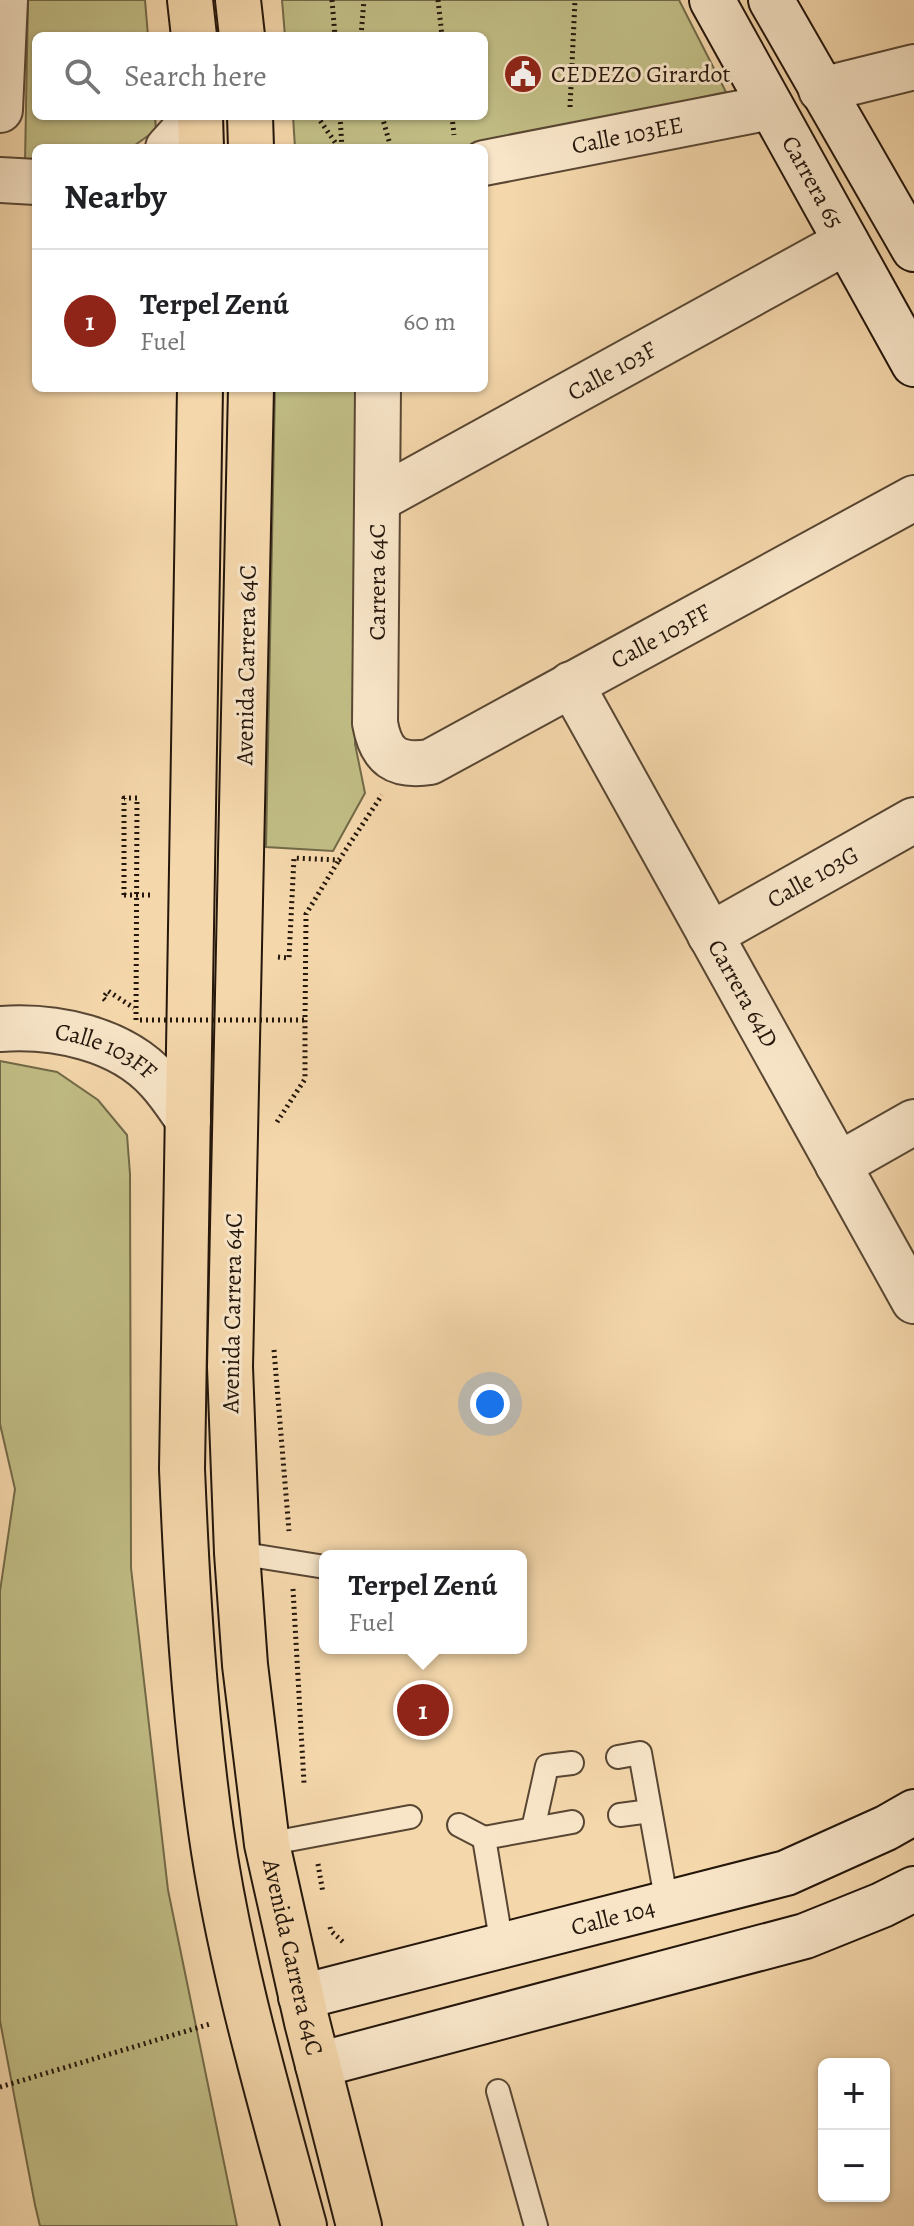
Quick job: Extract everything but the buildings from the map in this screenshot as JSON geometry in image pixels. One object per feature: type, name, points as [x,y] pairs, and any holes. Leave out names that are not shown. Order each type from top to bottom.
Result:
[{"type":"main road","points":[[190,0],[194,32]]},
{"type":"main road","points":[[238,0],[242,32]]},
{"type":"main road","points":[[199,120],[201,144]]},
{"type":"main road","points":[[250,120],[251,144]]},
{"type":"main road","name":"Avenida Carrera 64C","points":[[200,392],[182,1469],[185,1545],[212,1832],[247,2011],[304,2226]]},
{"type":"main road","name":"Avenida Carrera 64C","points":[[251,392],[230,1367],[237,1553],[245,1665],[267,1844],[301,1997],[359,2226]]},
{"type":"street","points":[[0,110],[5,0]]},
{"type":"street","name":"Carrera 65","points":[[712,0],[914,364]]},
{"type":"street","points":[[771,0],[914,249]]},
{"type":"street","points":[[821,90],[914,67]]},
{"type":"street","name":"Calle 103EE","points":[[488,162],[771,107]]},
{"type":"street","points":[[172,144],[195,120]]},
{"type":"street","points":[[0,180],[32,182]]},
{"type":"street","name":"Calle 103F","points":[[377,500],[846,242]]},
{"type":"street","name":"Carrera 64C","points":[[378,392],[375,723],[379,743],[388,754],[403,763]]},
{"type":"street","name":"Calle 103FF","points":[[403,763],[430,762],[914,498]]},
{"type":"street","name":"Carrera 64D","points":[[571,684],[914,1301]]},
{"type":"street","name":"Calle 103G","points":[[710,935],[914,820]]},
{"type":"street","name":"Calle 103FF","points":[[0,1029],[26,1027],[65,1033],[111,1046],[158,1079],[188,1120]]},
{"type":"street","points":[[838,1165],[914,1122]]},
{"type":"street","name":"Calle 104","points":[[301,1997],[786,1873],[914,1812]]},
{"type":"street","points":[[318,2065],[805,1936],[914,1889]]},
{"type":"lane","points":[[237,1553],[319,1566]]},
{"type":"lane","points":[[618,1757],[640,1753],[667,1904]]},
{"type":"lane","points":[[533,1829],[547,1766],[572,1763]]},
{"type":"lane","points":[[620,1815],[650,1811]]},
{"type":"lane","points":[[267,1844],[410,1817]]},
{"type":"lane","points":[[459,1825],[484,1838],[572,1822]]},
{"type":"lane","points":[[484,1838],[502,1946]]},
{"type":"lane","points":[[498,2091],[536,2226]]},
{"type":"path","points":[[332,0],[335,32]]},
{"type":"path","points":[[361,32],[364,0]]},
{"type":"path","points":[[438,0],[442,32]]},
{"type":"path","points":[[568,146],[575,0]]},
{"type":"path","points":[[320,120],[337,144]]},
{"type":"path","points":[[340,120],[340,144]]},
{"type":"path","points":[[383,120],[390,144]]},
{"type":"path","points":[[276,1123],[305,1079],[306,914],[403,763]]},
{"type":"path","points":[[152,895],[124,895],[124,798],[137,798],[136,1020],[305,1020]]},
{"type":"path","points":[[273,957],[289,958],[294,858],[339,860]]},
{"type":"path","points":[[103,998],[108,991],[134,1008]]},
{"type":"path","points":[[271,1030],[272,1016]]},
{"type":"path","points":[[274,1348],[305,1792],[326,1904]]},
{"type":"path","points":[[328,1918],[331,1931],[349,1947]]},
{"type":"path","points":[[0,2087],[215,2023]]},
{"type":"shaded area","points":[[28,0],[145,0],[148,32],[32,32],[32,120],[155,120],[156,130],[137,144],[32,144],[32,163],[25,162]]},
{"type":"shaded area","points":[[282,0],[679,0],[726,92],[488,145],[295,144],[293,120],[488,120],[488,32],[285,32]]},
{"type":"shaded area","points":[[275,392],[367,392],[355,744],[365,793],[333,851],[266,847]]},
{"type":"shaded area","points":[[0,1061],[57,1072],[98,1100],[127,1135],[130,1174],[131,1568],[168,1890],[237,2226],[40,2226],[35,2205],[0,2021],[0,1591],[15,1489],[0,1424]]},
{"type":"place","name":"CEDEZO Girardot","points":[[523,74]]},
{"type":"place","name":"Terpel Zenú","points":[[423,1710]]}]
